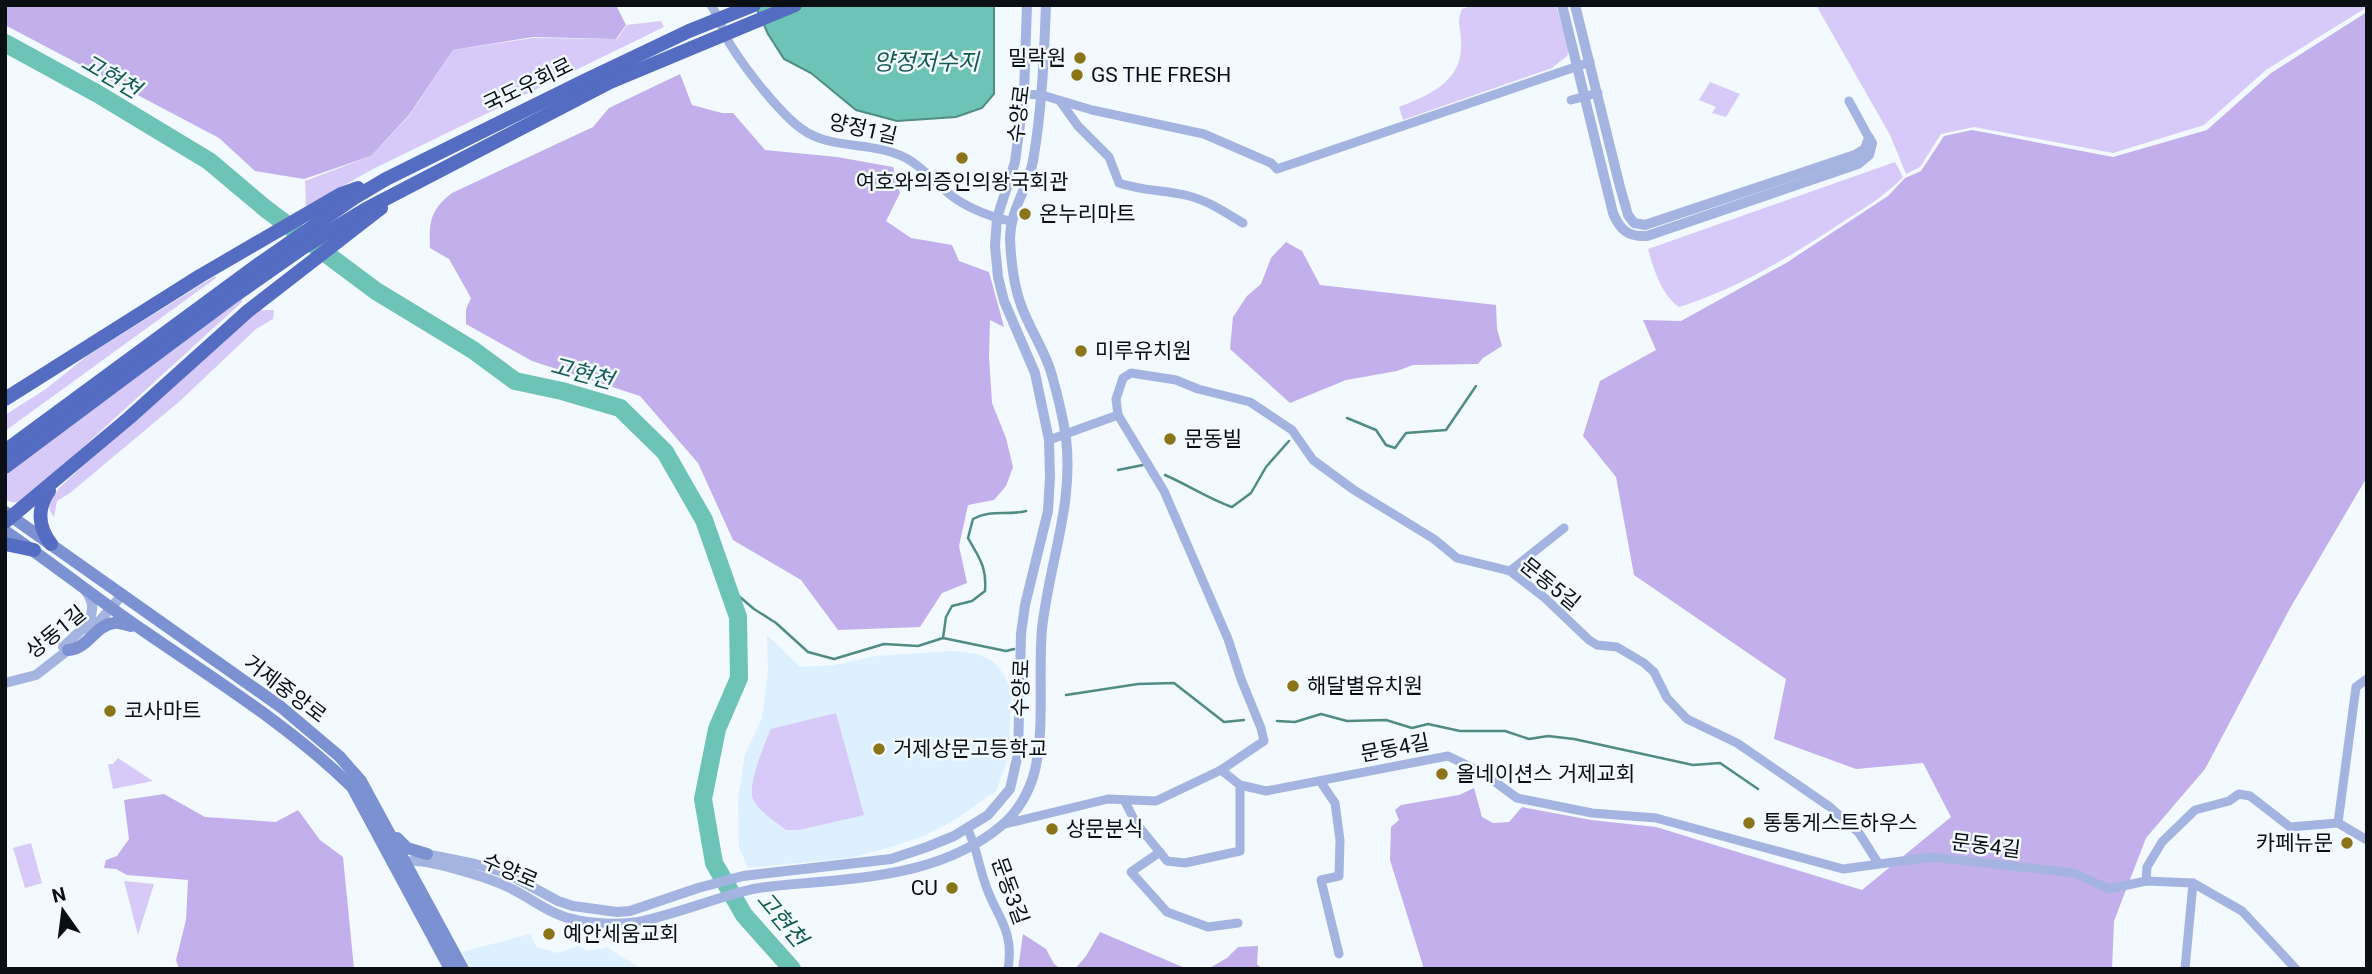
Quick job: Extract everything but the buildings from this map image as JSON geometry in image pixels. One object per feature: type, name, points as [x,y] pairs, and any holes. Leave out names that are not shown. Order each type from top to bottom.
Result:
[{"type":"highway","points":[[692,38],[754,5]]},
{"type":"highway","points":[[692,38],[795,5]]},
{"type":"highway","name":"국도우회로","points":[[386,179],[692,38]]},
{"type":"highway","name":"국도우회로","points":[[401,191],[692,38]]},
{"type":"highway","points":[[5,399],[217,266],[341,194],[386,179]]},
{"type":"highway","points":[[5,467],[312,225],[386,179]]},
{"type":"highway","points":[[5,452],[230,292],[366,209],[401,191]]},
{"type":"highway","points":[[7,517],[54,482],[248,311],[401,191]]},
{"type":"highway","points":[[5,409],[53,376],[68,359]]},
{"type":"highway","points":[[51,544],[43,534],[41,509],[54,482]]},
{"type":"highway","points":[[5,544],[34,550]]},
{"type":"main road","name":"거제중앙로","points":[[7,517],[51,544],[281,707],[339,756],[361,781],[387,826],[399,860],[450,969]]},
{"type":"main road","name":"거제중앙로","points":[[5,531],[271,718],[331,767],[352,788],[418,884],[463,969]]},
{"type":"main road","points":[[68,650],[82,647],[110,624],[117,622],[137,626]]},
{"type":"main road","points":[[387,826],[402,844],[427,859]]},
{"type":"street","name":"양정1길","points":[[711,5],[730,44],[745,65],[786,114],[807,133],[831,141],[887,149],[909,159],[956,199],[997,218],[1011,220]]},
{"type":"street","name":"수양로","points":[[399,860],[427,859],[475,864],[506,873],[558,901],[589,909],[629,911],[698,887],[743,876],[891,859],[927,847],[967,828],[988,815],[1000,803],[1010,789],[1016,768],[1025,604],[1048,511],[1050,477],[1049,440],[1035,373],[1004,301],[995,246],[997,218],[1015,162],[1024,94],[1027,5]]},
{"type":"street","name":"수양로","points":[[427,859],[508,887],[552,912],[572,919],[633,923],[753,889],[895,873],[938,861],[975,844],[1005,824],[1022,804],[1035,773],[1038,753],[1045,603],[1065,511],[1068,473],[1066,435],[1051,370],[1021,304],[1015,284],[1011,220],[1028,180],[1032,163],[1042,95],[1046,5]]},
{"type":"street","points":[[1562,5],[1614,213],[1618,225],[1635,237],[1647,236],[1858,164],[1869,155],[1872,143],[1849,101]]},
{"type":"street","points":[[1575,5],[1629,215],[1634,223],[1645,225],[1855,155],[1865,149],[1869,138]]},
{"type":"street","points":[[1024,94],[1042,95],[1205,134],[1271,163],[1278,169],[1590,62]]},
{"type":"street","points":[[1571,100],[1598,93]]},
{"type":"street","points":[[1060,101],[1078,126],[1109,157],[1119,183],[1137,189],[1188,196],[1219,208],[1243,223]]},
{"type":"street","name":"문동5길","points":[[1118,415],[1116,399],[1123,378],[1131,373],[1176,380],[1198,389],[1251,402],[1292,430],[1313,460],[1354,490],[1434,539],[1457,558],[1510,571],[1545,598],[1589,640],[1597,645],[1617,646],[1644,663],[1654,672],[1667,698],[1687,719],[1737,743],[1830,807],[1859,833],[1878,863]]},
{"type":"street","points":[[1005,824],[1108,799],[1156,801],[1221,770],[1264,741],[1228,639],[1164,491],[1118,415],[1049,440]]},
{"type":"street","points":[[1510,571],[1564,528]]},
{"type":"street","points":[[81,585],[91,598],[92,613],[87,625]]},
{"type":"street","name":"상동1길","points":[[5,683],[36,675],[68,650],[119,593]]},
{"type":"street","name":"상동1길","points":[[5,677],[34,669],[49,659],[109,606]]},
{"type":"street","points":[[2338,823],[2356,687],[2367,680]]},
{"type":"street","name":"문동4길","points":[[1240,785],[1266,791],[1448,756],[1483,773],[1517,798],[1592,813],[1656,818],[1843,869],[1931,857],[2074,873],[2109,889],[2146,881],[2193,883],[2242,911],[2296,969]]},
{"type":"street","points":[[1124,800],[1136,823],[1167,861],[1185,863],[1240,850],[1240,785],[1221,770]]},
{"type":"street","points":[[1320,781],[1335,803],[1338,828],[1339,876],[1321,880],[1339,954]]},
{"type":"street","points":[[2146,881],[2147,867],[2162,842],[2195,810],[2229,801],[2239,794],[2250,796],[2290,827],[2338,823],[2367,841]]},
{"type":"street","name":"문동3길","points":[[967,828],[975,844],[984,882],[1004,922],[1010,944],[1008,969]]},
{"type":"street","points":[[1160,852],[1131,872],[1167,912],[1208,927],[1238,923]]},
{"type":"street","points":[[418,884],[418,868],[427,859]]},
{"type":"street","points":[[2185,969],[2193,883]]},
{"type":"shaded area","points":[[5,5],[616,5],[626,25],[616,39],[533,37],[453,50],[409,115],[371,156],[304,179],[255,171],[219,138],[5,25]]},
{"type":"shaded area","points":[[1473,5],[1556,5],[1569,50],[1567,56],[1552,68],[1403,120],[1399,107],[1433,91],[1451,76],[1460,55],[1460,14],[1462,9]]},
{"type":"shaded area","points":[[1816,5],[2365,5],[2364,9],[2266,70],[2204,125],[2113,153],[1974,127],[1941,134],[1920,167],[1906,174],[1890,135]]},
{"type":"shaded area","points":[[2367,12],[2367,477],[2289,610],[2205,769],[2146,838],[2114,921],[2112,969],[1424,969],[1390,860],[1391,827],[1399,820],[1395,810],[1401,805],[1459,795],[1474,788],[1482,817],[1493,823],[1509,822],[1522,807],[1591,820],[1656,827],[1862,890],[1951,817],[1923,763],[1856,769],[1774,739],[1786,679],[1634,575],[1616,477],[1583,436],[1600,381],[1656,350],[1643,320],[1681,321],[1786,263],[1888,196],[1905,178],[1921,171],[1944,136],[1972,130],[2113,157],[2207,130],[2271,73]]},
{"type":"shaded area","points":[[661,21],[664,27],[373,169],[306,207],[305,181],[371,156],[409,116],[453,50],[533,38],[617,39],[627,25]]},
{"type":"shaded area","points":[[680,74],[692,105],[722,113],[733,113],[765,150],[837,157],[893,167],[900,193],[886,221],[911,238],[952,245],[959,261],[989,272],[1004,327],[990,320],[992,403],[1006,438],[1013,467],[1006,486],[994,500],[968,505],[959,546],[967,583],[942,593],[920,627],[838,630],[801,580],[733,540],[698,463],[640,396],[532,361],[466,324],[466,309],[471,298],[449,259],[430,248],[432,217],[439,205],[452,193],[593,127],[609,108]]},
{"type":"shaded area","points":[[1710,82],[1740,94],[1726,117],[1712,113],[1716,107],[1699,100]]},
{"type":"shaded area","points":[[1895,162],[1903,177],[1888,191],[1761,272],[1679,307],[1663,288],[1648,249]]},
{"type":"shaded area","points":[[1286,242],[1302,251],[1320,285],[1496,305],[1497,329],[1502,346],[1478,364],[1413,365],[1397,371],[1346,380],[1290,403],[1230,349],[1233,317],[1247,296],[1261,284],[1271,258]]},
{"type":"shaded area","points":[[215,276],[216,278],[5,431],[5,415],[46,389],[87,356]]},
{"type":"shaded area","points":[[242,298],[242,302],[35,491],[17,502],[5,499],[5,470]]},
{"type":"shaded area","points":[[258,310],[274,310],[273,319],[256,329],[180,401],[57,501],[54,517],[49,504],[59,488],[248,315]]},
{"type":"shaded area","name":"거제상문고등학교","points":[[767,635],[800,667],[835,665],[875,656],[953,651],[978,654],[994,662],[1005,676],[1012,694],[1008,759],[996,791],[956,819],[926,835],[894,846],[849,858],[748,868],[739,847],[738,799],[745,754],[762,718],[768,672]]},
{"type":"shaded area","points":[[836,713],[864,815],[799,830],[786,830],[759,808],[753,799],[754,775],[768,735],[771,729]]},
{"type":"shaded area","points":[[118,758],[153,781],[113,789],[108,764],[113,764]]},
{"type":"shaded area","points":[[164,794],[205,817],[276,822],[298,810],[320,840],[343,857],[354,969],[179,969],[176,960],[186,920],[188,880],[127,875],[116,869],[104,868],[106,860],[117,856],[129,839],[124,800]]},
{"type":"shaded area","points":[[31,843],[42,883],[25,888],[13,848]]},
{"type":"shaded area","points":[[124,881],[154,884],[138,935]]},
{"type":"shaded area","points":[[1100,932],[1188,969],[1075,969]]},
{"type":"shaded area","points":[[530,934],[537,947],[557,953],[578,946],[588,951],[607,947],[641,969],[471,969],[462,952]]},
{"type":"shaded area","points":[[1023,934],[1046,949],[1054,964],[1061,969],[1018,969]]},
{"type":"shaded area","points":[[1258,946],[1257,964],[1262,969],[1208,969],[1227,958],[1238,947]]},
{"type":"water","name":"양정저수지","points":[[755,5],[994,5],[994,94],[982,108],[956,117],[897,121],[856,110],[811,73],[784,59],[768,34]]},
{"type":"waterway","name":"고현천","points":[[5,43],[98,94],[209,161],[266,209],[376,291],[473,350],[515,381],[620,408],[665,452],[704,520],[738,617],[739,678],[717,729],[703,799],[714,863],[744,915],[792,969]]},
{"type":"waterway","points":[[1347,418],[1376,430],[1386,445],[1395,448],[1406,433],[1446,430],[1476,386]]},
{"type":"waterway","points":[[1165,475],[1232,507],[1251,493],[1266,467],[1289,441]]},
{"type":"waterway","points":[[1118,470],[1143,465]]},
{"type":"waterway","points":[[943,638],[946,617],[952,606],[972,601],[985,591],[983,569],[968,538],[973,519],[986,514],[1026,511]]},
{"type":"waterway","points":[[727,586],[776,623],[808,652],[834,659],[884,644],[918,646],[943,638],[1006,651],[1014,649]]},
{"type":"waterway","points":[[1066,695],[1138,684],[1174,683],[1224,722],[1244,720]]},
{"type":"waterway","points":[[1277,721],[1295,722],[1321,714],[1347,721],[1386,720],[1412,728],[1428,724],[1460,731],[1505,731],[1529,739],[1548,736],[1574,739],[1693,765],[1720,763],[1758,789]]},
{"type":"place","name":"밀락원","points":[[1080,58]]},
{"type":"place","name":"GS THE FRESH","points":[[1077,75]]},
{"type":"place","name":"여호와의증인의왕국회관","points":[[962,158]]},
{"type":"place","name":"온누리마트","points":[[1025,214]]},
{"type":"place","name":"미루유치원","points":[[1081,351]]},
{"type":"place","name":"문동빌","points":[[1170,439]]},
{"type":"place","name":"해달별유치원","points":[[1293,686]]},
{"type":"place","name":"코사마트","points":[[110,711]]},
{"type":"place","name":"거제상문고등학교","points":[[879,749]]},
{"type":"place","name":"올네이션스 거제교회","points":[[1442,774]]},
{"type":"place","name":"통통게스트하우스","points":[[1749,823]]},
{"type":"place","name":"상문분식","points":[[1052,829]]},
{"type":"place","name":"카페뉴문","points":[[2347,843]]},
{"type":"place","name":"CU","points":[[952,888]]},
{"type":"place","name":"예안세움교회","points":[[549,934]]}]
